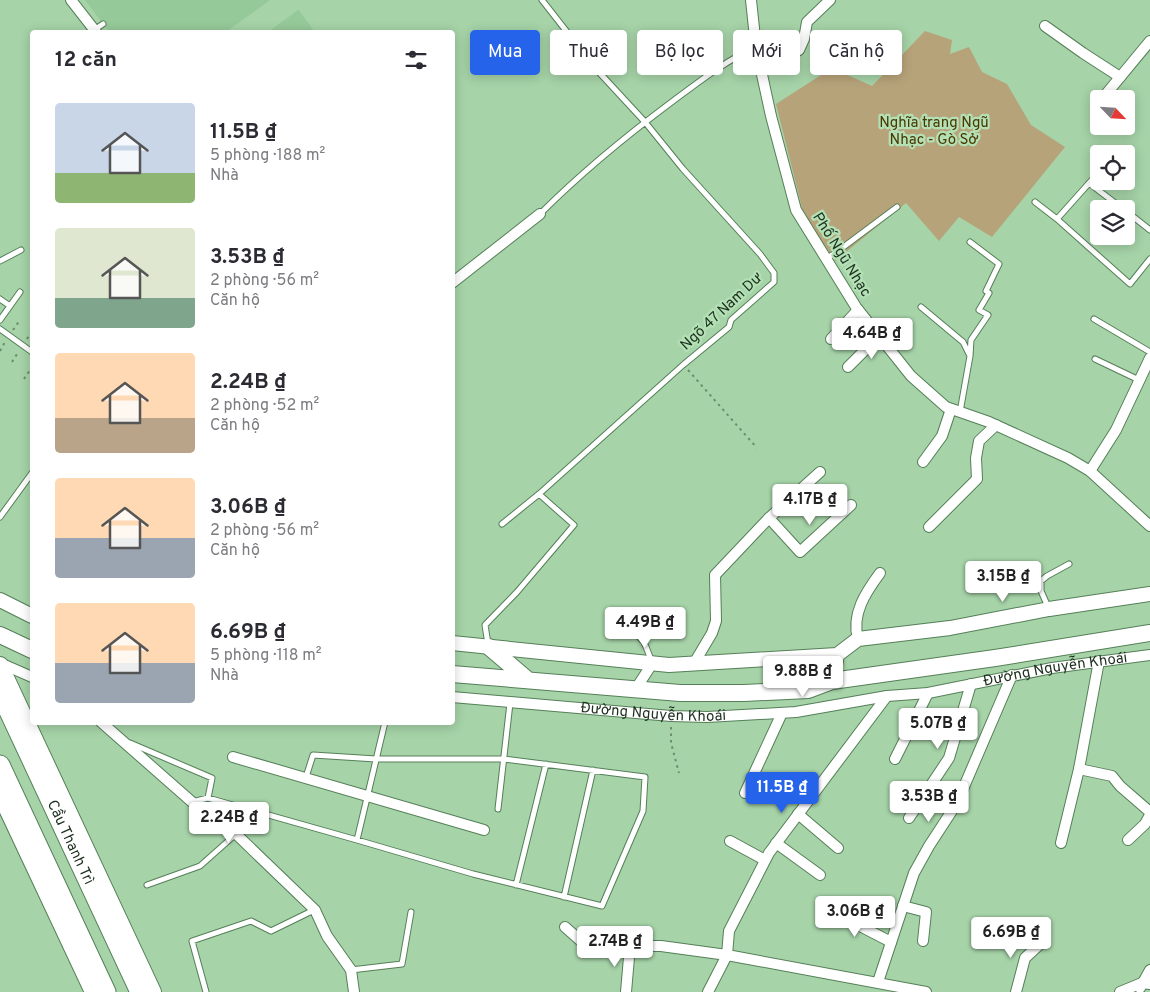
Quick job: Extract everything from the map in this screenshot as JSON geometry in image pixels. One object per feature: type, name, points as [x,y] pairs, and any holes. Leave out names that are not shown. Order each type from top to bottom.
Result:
[{"type":"highway","name":"Cầu Thanh Trì","points":[[0,692],[140,992]]},
{"type":"highway","name":"Cầu Thanh Trì","points":[[0,765],[106,992]]},
{"type":"main road","name":"Đường Nguyễn Khoái","points":[[455,674],[680,693],[808,690],[832,681],[995,658],[1150,633]]},
{"type":"main road","points":[[0,636],[30,649]]},
{"type":"main road","points":[[489,647],[528,680]]},
{"type":"main road","points":[[0,664],[153,992]]},
{"type":"main road","points":[[0,794],[92,992]]},
{"type":"street","points":[[71,0],[94,30]]},
{"type":"street","name":"Phố Ngũ Nhạc","points":[[751,0],[754,30]]},
{"type":"street","points":[[800,48],[804,39],[807,22],[830,0]]},
{"type":"street","points":[[1045,26],[1120,76]]},
{"type":"street","points":[[1109,90],[1150,41]]},
{"type":"street","name":"Phố Ngũ Nhạc","points":[[763,75],[777,141],[796,210],[858,310],[911,376],[946,408],[996,425],[1068,458],[1090,471],[1150,526]]},
{"type":"street","points":[[455,281],[540,214]]},
{"type":"street","points":[[831,339],[858,310]]},
{"type":"street","points":[[848,367],[879,336]]},
{"type":"street","points":[[1090,471],[1116,430],[1150,358]]},
{"type":"street","points":[[923,462],[942,436],[955,411]]},
{"type":"street","points":[[929,527],[977,479],[976,458],[979,441],[996,425]]},
{"type":"street","points":[[693,665],[712,633],[716,621],[715,575],[769,518],[820,472]]},
{"type":"street","points":[[769,518],[800,552],[851,505]]},
{"type":"street","points":[[858,639],[857,623],[865,594],[880,573]]},
{"type":"street","points":[[455,643],[652,664],[693,665],[837,655],[858,639],[950,628],[1049,609],[1150,594]]},
{"type":"street","points":[[0,600],[30,615]]},
{"type":"street","points":[[832,681],[837,655]]},
{"type":"street","name":"Đường Nguyễn Khoái","points":[[455,696],[510,703],[671,716],[707,717],[782,713],[887,696],[928,693],[1012,675],[1150,655]]},
{"type":"street","points":[[1061,843],[1079,769],[1099,661]]},
{"type":"street","points":[[0,664],[30,676]]},
{"type":"street","points":[[635,690],[652,664]]},
{"type":"street","points":[[878,982],[914,873],[928,846],[957,803],[1012,675]]},
{"type":"street","points":[[909,818],[949,758],[971,684]]},
{"type":"street","points":[[895,760],[928,693]]},
{"type":"street","points":[[708,992],[727,955],[730,931],[765,860],[887,696]]},
{"type":"street","points":[[745,793],[782,713]]},
{"type":"street","points":[[104,725],[192,802],[236,834],[315,910],[327,936],[351,970],[354,992]]},
{"type":"street","points":[[233,757],[484,830]]},
{"type":"street","points":[[1079,769],[1112,776],[1150,814],[1145,824],[1128,840]]},
{"type":"street","points":[[0,799],[92,992]]},
{"type":"street","points":[[798,814],[838,848]]},
{"type":"street","points":[[730,841],[765,860]]},
{"type":"street","points":[[776,843],[820,875]]},
{"type":"street","points":[[903,906],[926,912],[923,941]]},
{"type":"street","points":[[831,911],[891,942]]},
{"type":"street","points":[[565,927],[582,942],[630,946],[661,946],[727,955],[926,992]]},
{"type":"street","points":[[1016,992],[1025,958],[1039,945]]},
{"type":"street","points":[[626,992],[630,946]]},
{"type":"street","points":[[1120,992],[1143,986],[1150,970]]},
{"type":"lane","name":"Ngõ 47 Nam Dư","points":[[502,524],[539,494],[683,365],[729,327],[731,320],[774,282],[774,273],[728,218],[683,169],[645,122],[596,69],[543,0]]},
{"type":"lane","points":[[96,30],[103,24]]},
{"type":"lane","points":[[540,214],[569,185],[645,122],[722,65],[733,59]]},
{"type":"lane","points":[[1057,219],[1090,183]]},
{"type":"lane","points":[[1099,190],[1112,200]]},
{"type":"lane","points":[[1035,202],[1057,219],[1130,284],[1150,259]]},
{"type":"lane","points":[[826,259],[897,207]]},
{"type":"lane","points":[[1135,218],[1150,230]]},
{"type":"lane","points":[[955,411],[970,356],[971,340],[988,315],[979,310],[990,293],[986,291],[1000,264],[970,242]]},
{"type":"lane","points":[[0,261],[21,250]]},
{"type":"lane","points":[[0,320],[20,292]]},
{"type":"lane","points":[[0,299],[10,306]]},
{"type":"lane","points":[[921,307],[963,342],[970,356]]},
{"type":"lane","points":[[1094,319],[1150,352]]},
{"type":"lane","points":[[0,329],[30,350]]},
{"type":"lane","points":[[1095,359],[1140,380]]},
{"type":"lane","points":[[0,517],[30,475]]},
{"type":"lane","points":[[489,647],[485,625],[517,592],[574,525],[539,494]]},
{"type":"lane","points":[[1049,609],[1042,591],[1042,581],[1068,564]]},
{"type":"lane","points":[[620,616],[644,642],[652,664]]},
{"type":"lane","points":[[498,809],[510,703]]},
{"type":"lane","points":[[357,840],[384,725]]},
{"type":"lane","points":[[123,741],[212,778],[208,798]]},
{"type":"lane","points":[[192,802],[208,798],[516,884],[602,906],[643,811],[645,777],[504,759],[376,759],[312,755],[306,777]]},
{"type":"lane","points":[[516,884],[546,764]]},
{"type":"lane","points":[[564,897],[593,770]]},
{"type":"lane","points":[[147,885],[200,866],[236,834]]},
{"type":"lane","points":[[206,992],[192,941],[250,921],[271,931],[315,910]]},
{"type":"lane","points":[[351,970],[402,964],[412,912]]},
{"type":"path","points":[[10,336],[20,320]]},
{"type":"path","points":[[12,362],[23,345]]},
{"type":"path","points":[[683,365],[757,448]]},
{"type":"path","points":[[24,379],[30,370]]},
{"type":"path","points":[[671,716],[671,743],[679,773]]},
{"type":"shaded area","points":[[85,0],[270,0],[229,30],[108,30]]},
{"type":"shaded area","points":[[298,10],[314,30],[271,30]]},
{"type":"green space","name":"Nghĩa trang Ngũ Nhạc - Gò Sở","points":[[925,31],[952,40],[950,54],[969,47],[982,72],[1007,84],[1031,125],[1065,147],[992,237],[959,217],[939,241],[906,203],[835,261],[803,212],[776,104],[821,75],[848,75],[872,86],[883,75],[902,75],[902,55]]}]
